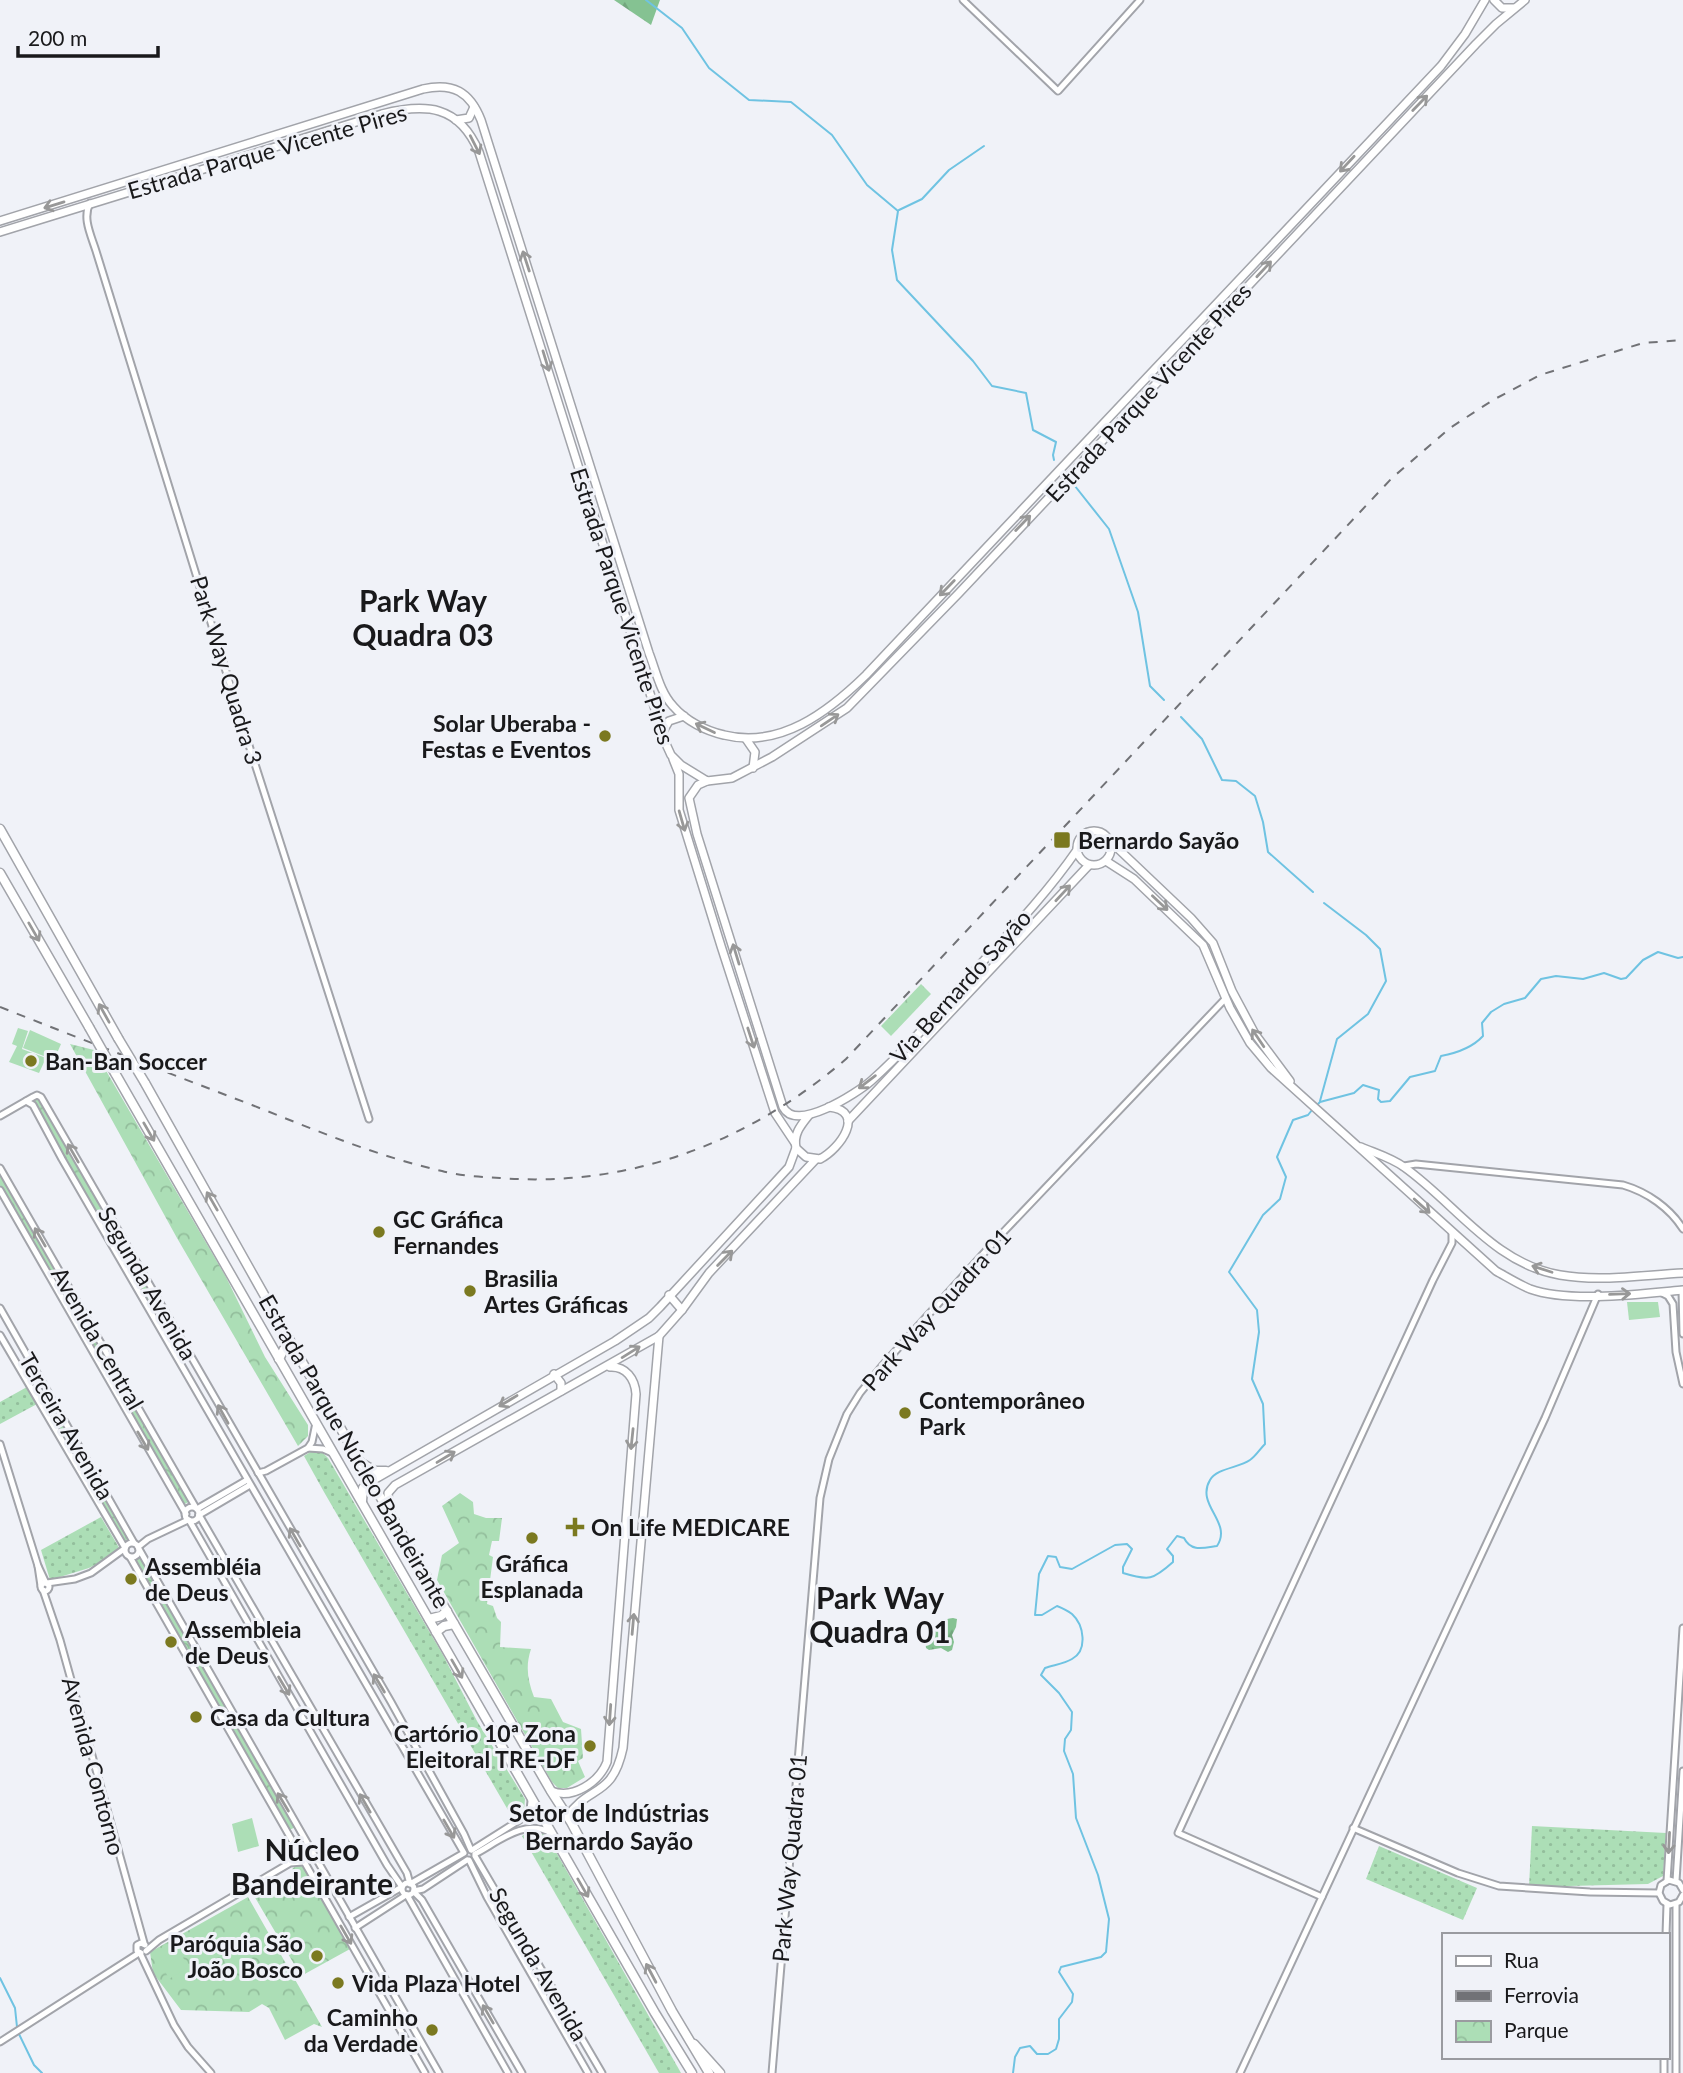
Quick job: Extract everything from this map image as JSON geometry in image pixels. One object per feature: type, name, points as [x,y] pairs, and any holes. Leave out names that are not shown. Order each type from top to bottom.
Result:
[{"type":"highway","name":"Estrada Parque Núcleo Bandeirante","points":[[0,829],[294,1348],[567,1817],[709,2073]]},
{"type":"highway","name":"Estrada Parque Núcleo Bandeirante","points":[[0,873],[551,1833],[692,2073]]},
{"type":"highway","points":[[279,1359],[284,1349],[294,1348]]},
{"type":"highway","points":[[362,1464],[375,1471],[386,1471]]},
{"type":"highway","points":[[362,1503],[363,1488],[372,1480]]},
{"type":"highway","points":[[429,1619],[441,1616],[447,1611]]},
{"type":"highway","points":[[436,1632],[443,1626],[454,1623]]},
{"type":"highway","points":[[663,2026],[687,2073]]},
{"type":"highway","points":[[684,2032],[720,2073]]},
{"type":"main road","name":"Estrada Parque Vicente Pires","points":[[0,222],[423,89],[446,86],[462,93],[474,106],[481,120],[663,692],[684,716],[713,733],[746,739],[777,734],[796,727],[820,715],[840,700],[1441,66],[1465,34],[1485,0]]},
{"type":"main road","points":[[1493,0],[1502,8],[1515,8]]},
{"type":"main road","name":"Estrada Parque Vicente Pires","points":[[0,232],[401,109],[426,107],[456,120],[471,136],[479,152],[671,755],[691,772],[708,780],[732,778],[752,769],[847,708],[1476,44],[1525,0]]},
{"type":"main road","points":[[423,89],[422,99],[426,107]]},
{"type":"main road","points":[[456,120],[469,118],[474,106]]},
{"type":"main road","points":[[205,156],[209,159],[209,166]]},
{"type":"main road","points":[[1280,236],[1288,243]]},
{"type":"main road","points":[[1272,246],[1279,252]]},
{"type":"main road","points":[[999,549],[996,543],[1001,533]]},
{"type":"main road","points":[[978,571],[986,557],[983,552]]},
{"type":"main road","points":[[662,733],[669,721],[684,716]]},
{"type":"main road","points":[[746,739],[755,752],[752,769]]},
{"type":"main road","points":[[671,755],[679,774],[679,810],[775,1113],[806,1157],[816,1159]]},
{"type":"main road","points":[[389,1511],[388,1493],[395,1485],[659,1336],[709,1273],[816,1159],[829,1154],[840,1144],[847,1130],[846,1115],[838,1108],[828,1107],[809,1115],[791,1116],[783,1107],[697,834],[690,798],[698,785],[708,780]]},
{"type":"main road","points":[[1110,841],[1110,855],[1098,865],[1089,865],[1081,859],[1077,850],[1083,835],[1098,831],[1110,841],[1191,918],[1213,943],[1232,991],[1255,1034],[1298,1093]]},
{"type":"main road","name":"Via Bernardo Sayão","points":[[828,1107],[868,1083],[887,1065],[1058,877],[1077,850]]},
{"type":"main road","points":[[1106,861],[1134,879],[1203,945],[1240,1027],[1260,1056],[1452,1233],[1456,1241],[1496,1271],[1532,1289],[1552,1294],[1589,1295],[1683,1290]]},
{"type":"main road","points":[[848,1121],[1089,865]]},
{"type":"main road","points":[[372,1480],[624,1336],[649,1318],[789,1167],[800,1126],[809,1115]]},
{"type":"main road","points":[[1356,1145],[1404,1166],[1486,1239],[1521,1262],[1560,1275],[1592,1277],[1683,1273]]},
{"type":"main road","points":[[1395,1181],[1396,1175],[1404,1166]]},
{"type":"main road","points":[[670,1295],[682,1310]]},
{"type":"main road","points":[[567,1817],[575,1806],[609,1783],[621,1758],[659,1336]]},
{"type":"main road","points":[[567,1367],[569,1378],[577,1382]]},
{"type":"main road","points":[[551,1791],[566,1794],[592,1782],[604,1771],[607,1762],[636,1394],[634,1380],[620,1368],[606,1367]]},
{"type":"main road","points":[[554,1374],[561,1383],[561,1391]]},
{"type":"main road","points":[[635,1413],[640,1408],[652,1412]]},
{"type":"main road","points":[[400,1466],[401,1474],[407,1479]]},
{"type":"main road","points":[[628,1498],[636,1502],[645,1497]]},
{"type":"main road","points":[[626,1516],[631,1512],[641,1519]]},
{"type":"main road","points":[[614,1669],[629,1670]]},
{"type":"main road","points":[[613,1681],[621,1681],[628,1686]]},
{"type":"main road","points":[[592,1782],[590,1787],[597,1793]]},
{"type":"street","points":[[963,0],[1058,91],[1140,0]]},
{"type":"street","points":[[87,220],[91,203]]},
{"type":"street","points":[[75,209],[87,220]]},
{"type":"street","name":"Park Way Quadra 3","points":[[87,220],[246,736],[369,1119]]},
{"type":"street","name":"Park Way Quadra 01","points":[[772,2073],[820,1498],[829,1459],[839,1432],[860,1392],[882,1366],[993,1243],[1226,998]]},
{"type":"street","points":[[0,1116],[35,1096]]},
{"type":"street","name":"Segunda Avenida","points":[[588,2073],[464,1853],[104,1231],[33,1105],[35,1096],[41,1097],[416,1746],[473,1853],[602,2073]]},
{"type":"street","points":[[26,1101],[33,1105]]},
{"type":"street","points":[[1404,1166],[1416,1164],[1623,1185],[1633,1188],[1667,1209],[1683,1229]]},
{"type":"street","name":"Avenida Central","points":[[0,1168],[407,1873],[414,1891]]},
{"type":"street","name":"Avenida Central","points":[[0,1190],[406,1895]]},
{"type":"street","points":[[104,1231],[113,1222]]},
{"type":"street","points":[[104,1231],[117,1228]]},
{"type":"street","points":[[1321,1897],[1178,1833],[1423,1301],[1456,1241]]},
{"type":"street","points":[[1683,1290],[1683,1334]]},
{"type":"street","points":[[1659,1292],[1668,1296],[1673,1304],[1676,1352],[1683,1384]]},
{"type":"street","points":[[1240,2073],[1545,1418],[1598,1294]]},
{"type":"street","points":[[1589,1295],[1592,1306]]},
{"type":"street","points":[[148,1307],[155,1306],[158,1300]]},
{"type":"street","name":"Terceira Avenida","points":[[0,1308],[439,2073]]},
{"type":"street","points":[[155,1319],[159,1312],[165,1312]]},
{"type":"street","name":"Terceira Avenida","points":[[0,1335],[425,2073]]},
{"type":"street","points":[[94,1355],[104,1349]]},
{"type":"street","points":[[33,1391],[44,1384]]},
{"type":"street","points":[[187,1517],[196,1520],[198,1512],[249,1483],[259,1485],[260,1476],[266,1471],[308,1448],[316,1423]]},
{"type":"street","name":"Avenida Contorno","points":[[0,1444],[45,1586],[147,1968],[179,2033],[211,2073]]},
{"type":"street","points":[[308,1448],[333,1453]]},
{"type":"street","points":[[249,1483],[251,1473],[260,1476]]},
{"type":"street","points":[[127,1552],[127,1544],[137,1546],[175,1525],[187,1517],[190,1508],[198,1512]]},
{"type":"street","points":[[45,1586],[91,1573],[127,1552],[136,1555],[137,1546]]},
{"type":"street","points":[[318,1600],[324,1600],[328,1594]]},
{"type":"street","points":[[323,1610],[334,1604]]},
{"type":"street","points":[[1667,1881],[1680,1719],[1683,1628]]},
{"type":"street","points":[[261,1646],[269,1643],[270,1637]]},
{"type":"street","points":[[266,1655],[270,1650],[277,1649]]},
{"type":"street","points":[[219,1714],[229,1707]]},
{"type":"street","points":[[225,1724],[236,1718]]},
{"type":"street","points":[[404,1753],[416,1746]]},
{"type":"street","points":[[409,1760],[420,1754]]},
{"type":"street","points":[[337,1778],[345,1768]]},
{"type":"street","points":[[1675,2073],[1676,1903],[1683,1892],[1676,1881],[1683,1771]]},
{"type":"street","points":[[337,1778],[349,1775]]},
{"type":"street","points":[[355,1928],[468,1860],[473,1853],[528,1813],[531,1797]]},
{"type":"street","points":[[289,1835],[296,1832],[298,1827]]},
{"type":"street","points":[[507,1827],[511,1834]]},
{"type":"street","points":[[349,1917],[464,1853],[473,1853],[522,1828],[533,1827],[551,1833]]},
{"type":"street","points":[[1353,1828],[1458,1873],[1499,1886],[1659,1893]]},
{"type":"street","points":[[2,2040],[141,1949],[290,1863],[294,1859],[295,1847],[300,1839],[305,1840]]},
{"type":"street","points":[[290,1863],[303,1862]]},
{"type":"street","points":[[1676,1881],[1667,1881],[1661,1886],[1659,1893],[1667,1904],[1676,1903]]},
{"type":"street","points":[[414,1891],[422,1900],[522,2073]]},
{"type":"street","points":[[406,1895],[508,2073]]},
{"type":"street","points":[[1666,1933],[1667,1904]]},
{"type":"street","points":[[356,1912],[362,1922]]},
{"type":"street","points":[[435,1948],[440,1942],[446,1942]]},
{"type":"street","points":[[359,1959],[371,1952]]},
{"type":"street","points":[[364,1967],[376,1961]]},
{"type":"street","points":[[534,1979],[545,1974]]},
{"type":"street","points":[[539,1988],[543,1984],[551,1983]]},
{"type":"street","points":[[415,2057],[426,2051]]},
{"type":"street","points":[[421,2066],[432,2061]]},
{"type":"green space","points":[[614,0],[660,0],[651,25]]},
{"type":"green space","points":[[921,984],[931,994],[891,1036],[881,1026]]},
{"type":"green space","points":[[18,1028],[28,1031],[22,1049],[46,1058],[39,1073],[9,1062],[17,1046],[12,1044]]},
{"type":"green space","points":[[30,1030],[61,1044],[54,1060],[23,1048]]},
{"type":"green space","points":[[70,1044],[94,1050],[226,1277],[265,1357],[308,1425],[308,1436],[298,1446],[177,1238]]},
{"type":"green space","points":[[40,1097],[156,1299],[149,1303],[33,1101]]},
{"type":"green space","points":[[0,1170],[190,1501],[183,1505],[0,1185]]},
{"type":"green space","points":[[1627,1302],[1658,1302],[1660,1317],[1629,1320]]},
{"type":"green space","points":[[27,1387],[37,1404],[0,1424],[0,1402]]},
{"type":"green space","points":[[47,1389],[131,1538],[123,1542],[39,1393]]},
{"type":"green space","points":[[312,1451],[323,1453],[328,1458],[443,1655],[477,1721],[525,1799],[524,1810],[512,1817],[304,1456]]},
{"type":"green space","points":[[460,1493],[473,1502],[474,1514],[486,1518],[502,1518],[499,1541],[492,1541],[489,1555],[493,1557],[487,1604],[493,1606],[501,1622],[500,1647],[531,1649],[528,1674],[534,1697],[551,1699],[563,1722],[581,1729],[583,1758],[578,1761],[585,1777],[567,1788],[558,1788],[552,1782],[437,1580],[442,1555],[459,1543],[442,1506]]},
{"type":"green space","points":[[101,1517],[121,1551],[89,1568],[50,1580],[41,1550]]},
{"type":"green space","points":[[140,1554],[228,1707],[220,1711],[133,1558]]},
{"type":"green space","points":[[957,1619],[952,1635],[952,1650],[948,1652],[941,1648],[926,1648],[927,1635],[932,1627],[940,1621]]},
{"type":"green space","points":[[235,1722],[296,1827],[289,1830],[228,1727]]},
{"type":"green space","points":[[252,1818],[259,1846],[238,1852],[232,1824]]},
{"type":"green space","points":[[1532,1826],[1666,1833],[1663,1876],[1648,1884],[1529,1887]]},
{"type":"green space","points":[[531,1830],[537,1830],[547,1836],[681,2073],[659,2073],[522,1836]]},
{"type":"green space","points":[[1379,1846],[1477,1888],[1463,1920],[1366,1879]]},
{"type":"green space","points":[[297,1865],[305,1867],[350,1949],[301,1976],[253,1894],[259,1888],[295,1874],[292,1869]]},
{"type":"green space","points":[[248,1897],[322,2027],[314,2024],[285,2040],[269,2008],[262,2004],[249,2012],[181,2010],[153,1973],[150,1952]]},
{"type":"green space","points":[[177,1948],[189,1967],[169,1979],[159,1959]]},
{"type":"waterway","points":[[646,0],[682,28],[709,68],[749,100],[791,102],[832,135],[867,185],[898,211],[892,250],[897,280],[973,361],[992,386],[1026,393],[1033,430],[1056,442],[1054,460]]},
{"type":"waterway","points":[[899,210],[922,199],[949,170],[984,146]]},
{"type":"waterway","points":[[1071,481],[1109,529],[1138,612],[1150,686],[1164,700]]},
{"type":"waterway","points":[[1181,717],[1202,739],[1222,780],[1236,781],[1255,796],[1268,852],[1313,892]]},
{"type":"waterway","points":[[1320,1101],[1337,1039],[1368,1014],[1386,981],[1380,949],[1324,903]]},
{"type":"waterway","points":[[1316,1106],[1320,1102],[1354,1093],[1363,1085],[1379,1090],[1378,1099],[1381,1102],[1390,1101],[1410,1077],[1435,1071],[1441,1056],[1464,1049],[1479,1040],[1483,1036],[1482,1023],[1491,1012],[1504,1004],[1525,998],[1541,979],[1556,976],[1583,979],[1604,973],[1621,979],[1626,978],[1643,960],[1658,952],[1683,957]]},
{"type":"waterway","points":[[1013,2073],[1015,2057],[1020,2048],[1030,2046],[1037,2054],[1048,2054],[1056,2049],[1059,2019],[1072,2002],[1073,1994],[1059,1972],[1061,1967],[1101,1957],[1106,1952],[1109,1919],[1098,1875],[1076,1818],[1073,1774],[1064,1751],[1065,1739],[1071,1730],[1072,1712],[1059,1693],[1041,1675],[1045,1668],[1066,1662],[1077,1655],[1082,1644],[1081,1631],[1072,1614],[1057,1606],[1042,1615],[1035,1615],[1039,1574],[1048,1556],[1056,1557],[1060,1567],[1072,1569],[1115,1545],[1127,1544],[1132,1549],[1123,1567],[1123,1573],[1145,1578],[1155,1576],[1173,1562],[1173,1556],[1167,1549],[1177,1536],[1184,1538],[1194,1547],[1217,1546],[1221,1529],[1207,1497],[1210,1480],[1218,1473],[1250,1460],[1265,1444],[1263,1404],[1252,1379],[1259,1332],[1257,1310],[1229,1272],[1263,1215],[1280,1199],[1286,1177],[1277,1157],[1293,1120],[1308,1115],[1312,1110]]},
{"type":"waterway","points":[[0,1978],[15,2008],[17,2027]]},
{"type":"waterway","points":[[18,2032],[34,2065],[42,2073]]},
{"type":"railway","points":[[0,1007],[346,1142],[449,1173],[548,1179],[595,1175],[640,1167],[685,1154],[769,1114],[808,1089],[846,1059],[1392,478],[1450,428],[1493,400],[1540,375],[1643,343],[1683,340]]},
{"type":"place","name":"Solar Uberaba - Festas e Eventos","points":[[605,736]]},
{"type":"place","name":"Bernardo Sayão","points":[[1062,840]]},
{"type":"place","name":"Ban-Ban Soccer","points":[[31,1061]]},
{"type":"place","name":"GC Gráfica Fernandes","points":[[379,1232]]},
{"type":"place","name":"Brasilia Artes Gráficas","points":[[470,1291]]},
{"type":"place","name":"Contemporâneo Park","points":[[905,1413]]},
{"type":"place","name":"On Life MEDICARE","points":[[575,1527]]},
{"type":"place","name":"Gráfica Esplanada","points":[[532,1538]]},
{"type":"place","name":"Assembléia de Deus","points":[[131,1579]]},
{"type":"place","name":"Assembleia de Deus","points":[[171,1642]]},
{"type":"place","name":"Casa da Cultura","points":[[196,1717]]},
{"type":"place","name":"Cartório 10ª Zona Eleitoral TRE-DF","points":[[590,1746]]},
{"type":"place","name":"Paróquia São João Bosco","points":[[317,1956]]},
{"type":"place","name":"Vida Plaza Hotel","points":[[338,1983]]},
{"type":"place","name":"Caminho da Verdade","points":[[432,2030]]},
{"type":"district","name":"Park Way Quadra 03","points":[[423,617]]},
{"type":"district","name":"Park Way Quadra 01","points":[[880,1614]]},
{"type":"district","name":"Setor de Indústrias Bernardo Sayão","points":[[609,1826]]},
{"type":"district","name":"Núcleo Bandeirante","points":[[312,1866]]}]
